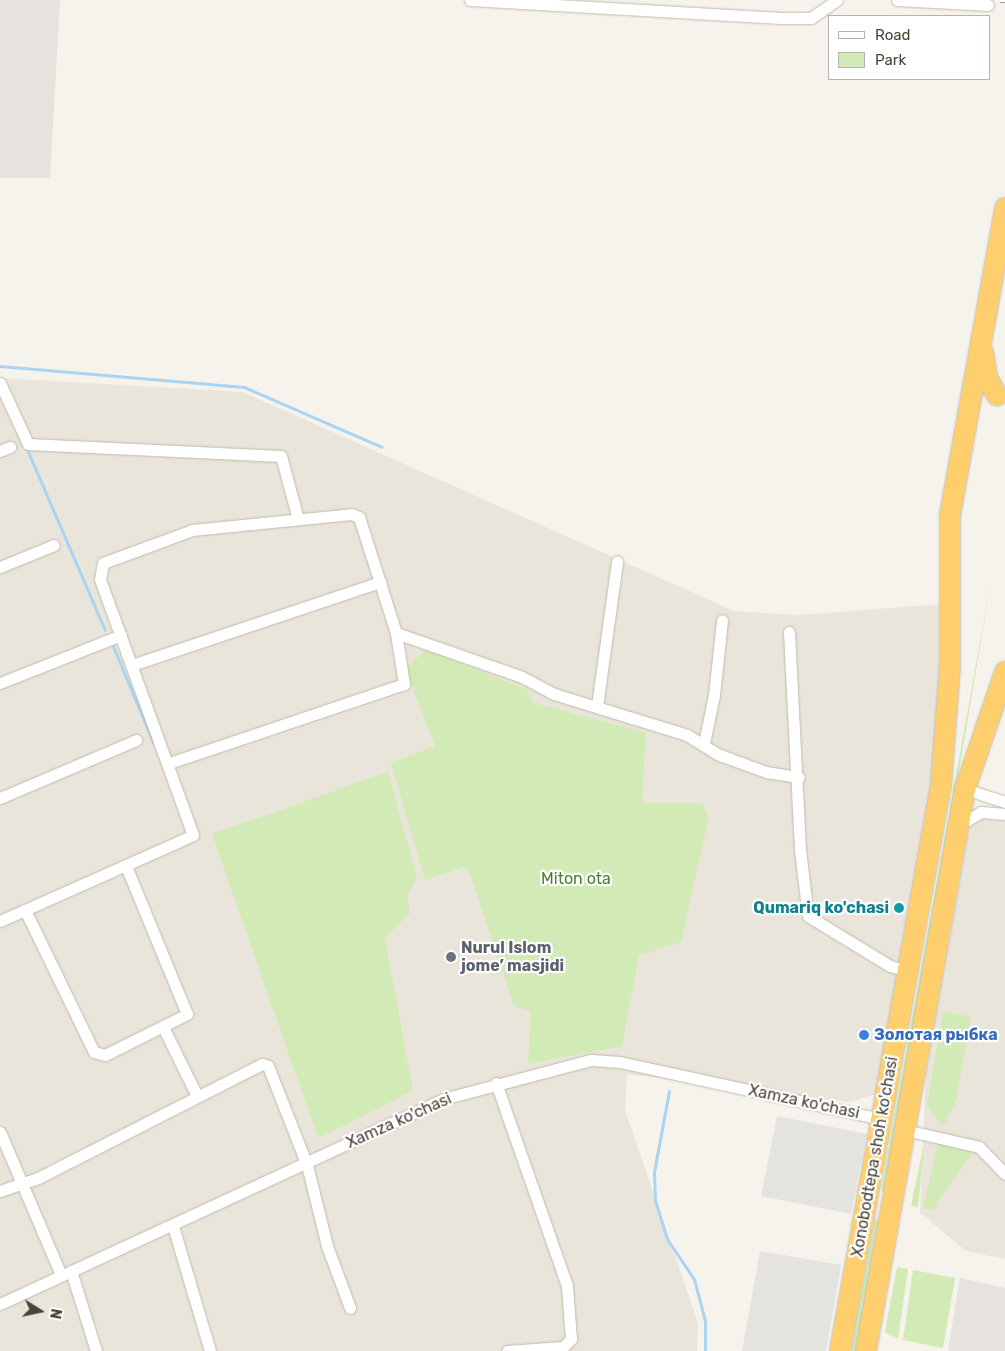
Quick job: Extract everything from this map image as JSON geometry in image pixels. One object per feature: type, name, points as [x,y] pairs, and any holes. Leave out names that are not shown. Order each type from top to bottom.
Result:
[{"type":"highway","points":[[1001,233],[1005,194]]},
{"type":"highway","points":[[997,395],[985,370],[983,327],[1005,208]]},
{"type":"highway","name":"Xonobodtepa shoh ko'chasi","points":[[840,1351],[942,785],[950,666],[950,515],[983,327]]},
{"type":"highway","name":"Xonobodtepa shoh ko'chasi","points":[[866,1351],[965,789],[1005,672]]},
{"type":"highway","points":[[868,1194],[879,1204],[893,1199]]},
{"type":"street","points":[[470,0],[785,18],[812,18],[837,0]]},
{"type":"street","points":[[897,0],[988,5]]},
{"type":"street","points":[[0,383],[28,444],[281,456],[298,519]]},
{"type":"street","points":[[0,921],[193,835],[169,764],[100,579],[108,560],[192,530],[351,514],[359,517],[396,633],[405,679],[400,688],[169,764]]},
{"type":"street","points":[[0,568],[54,545]]},
{"type":"street","points":[[596,706],[617,560]]},
{"type":"street","points":[[132,665],[380,582]]},
{"type":"street","points":[[704,743],[714,695],[722,620]]},
{"type":"street","points":[[789,632],[799,777],[800,850],[808,916],[890,966],[908,971]]},
{"type":"street","points":[[396,633],[704,743],[717,754],[766,772],[799,777]]},
{"type":"street","points":[[0,683],[121,635]]},
{"type":"street","points":[[0,798],[136,740]]},
{"type":"street","points":[[965,789],[1005,802]]},
{"type":"street","points":[[958,830],[973,814],[1005,814]]},
{"type":"street","points":[[25,910],[94,1052],[105,1055],[183,1020],[186,1008],[126,866]]},
{"type":"street","points":[[164,1029],[197,1096]]},
{"type":"street","name":"Xamza ko'chasi","points":[[0,1304],[307,1165],[407,1114],[496,1083],[591,1060],[620,1062],[882,1119]]},
{"type":"street","points":[[0,1191],[21,1182],[38,1178],[262,1064],[268,1066],[307,1165],[327,1246],[350,1308]]},
{"type":"street","points":[[496,1083],[566,1286],[571,1339],[562,1347],[507,1351]]},
{"type":"street","points":[[905,1130],[979,1147],[1005,1174]]},
{"type":"street","points":[[0,1132],[21,1182],[66,1273],[96,1351]]},
{"type":"street","points":[[174,1226],[210,1351]]},
{"type":"shaded area","points":[[0,0],[60,0],[50,178],[0,178]]},
{"type":"shaded area","points":[[0,378],[243,392],[734,611],[798,615],[943,604],[943,678],[931,788],[876,1094],[850,1102],[627,1074],[625,1110],[698,1323],[697,1351],[0,1351]]},
{"type":"shaded area","points":[[984,815],[1005,819],[1005,1259],[966,1251],[920,1213],[926,1071],[970,825]]},
{"type":"shaded area","points":[[777,1116],[867,1134],[851,1214],[761,1196]]},
{"type":"shaded area","points":[[760,1251],[841,1265],[826,1351],[742,1351]]},
{"type":"shaded area","points":[[960,1278],[1005,1288],[1005,1351],[948,1351]]},
{"type":"green space","points":[[992,576],[888,1191],[884,1192],[881,1189]]},
{"type":"green space","name":"Miton ota","points":[[426,650],[526,689],[534,703],[646,733],[642,803],[702,803],[709,817],[681,942],[639,956],[622,1046],[528,1064],[531,1012],[514,1006],[467,866],[425,880],[391,763],[435,746],[405,668]]},
{"type":"green space","points":[[388,772],[417,877],[407,896],[410,913],[385,938],[413,1091],[318,1138],[212,834]]},
{"type":"green space","points":[[943,1011],[971,1017],[956,1101],[943,1127],[927,1104]]},
{"type":"green space","points":[[938,1143],[973,1152],[937,1202],[936,1211],[923,1208]]},
{"type":"green space","points":[[923,1148],[918,1207],[911,1206]]},
{"type":"green space","points":[[875,1219],[883,1221],[859,1351],[851,1351]]},
{"type":"green space","points":[[897,1267],[908,1269],[898,1339],[885,1332]]},
{"type":"green space","points":[[913,1270],[955,1278],[943,1348],[903,1340]]},
{"type":"waterway","points":[[0,366],[244,387],[382,447]]},
{"type":"waterway","points":[[26,447],[105,630]]},
{"type":"waterway","points":[[112,644],[154,744]]},
{"type":"waterway","points":[[669,1091],[654,1172],[655,1200],[667,1239],[694,1279],[705,1321],[705,1351]]},
{"type":"railway","points":[[1000,0],[1005,0]]},
{"type":"place","name":"Qumariq ko'chasi","points":[[899,908]]},
{"type":"place","name":"Nurul Islom jome’ masjidi","points":[[451,957]]},
{"type":"place","name":"Золотая рыбка","points":[[864,1035]]}]
